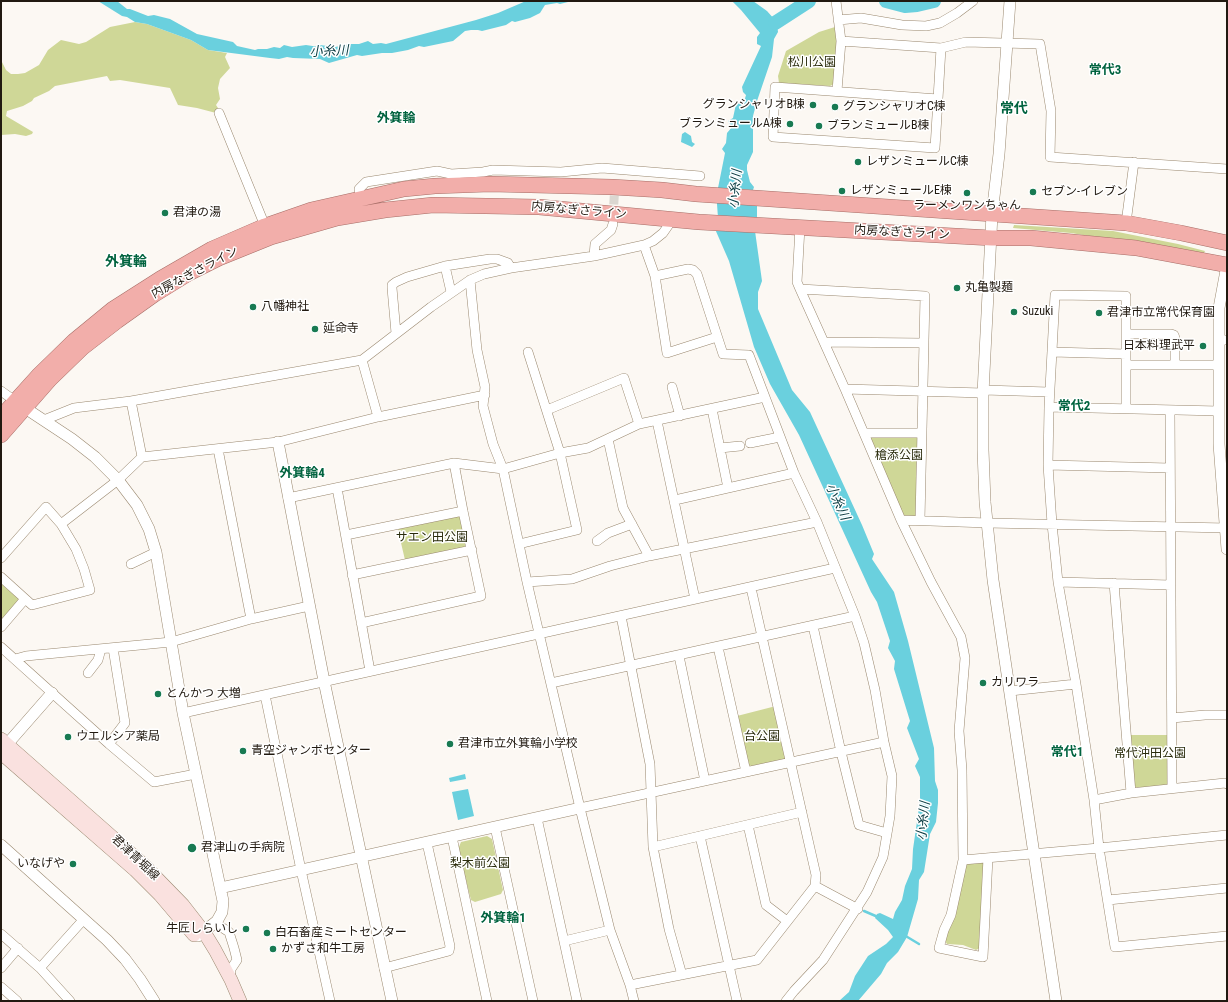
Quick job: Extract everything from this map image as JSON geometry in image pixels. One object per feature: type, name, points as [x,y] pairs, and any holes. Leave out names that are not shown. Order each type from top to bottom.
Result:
[{"type":"highway","name":"内房なぎさライン","points":[[1,435],[20,404],[74,341],[113,309],[160,279],[212,249],[265,226],[311,210],[404,189],[490,184],[541,178],[612,187],[696,194],[1126,223],[1227,243]]},
{"type":"highway","name":"内房なぎさライン","points":[[1,417],[20,404],[50,379],[82,348],[117,321],[155,294],[219,258],[271,237],[303,227],[337,218],[385,210],[433,205],[539,207],[699,222],[992,238],[1031,238],[1136,248],[1227,265]]},
{"type":"main road","name":"君津青堀線","points":[[2,747],[135,870],[215,950],[230,977],[240,1001]]},
{"type":"main road","name":"君津青堀線","points":[[200,935],[230,1001]]},
{"type":"street","points":[[836,1],[841,41],[837,92]]},
{"type":"street","points":[[838,17],[861,18],[902,26],[926,26],[940,23],[973,1]]},
{"type":"street","points":[[1010,1],[999,154],[992,214],[992,238],[983,391],[985,502],[993,580],[1056,1001]]},
{"type":"street","points":[[841,41],[941,48],[966,42],[1040,44],[1051,111],[1050,157],[1227,169]]},
{"type":"street","points":[[938,99],[775,87],[772,137],[935,148],[938,99],[941,48]]},
{"type":"street","points":[[220,112],[265,226]]},
{"type":"street","points":[[1126,223],[1134,162]]},
{"type":"street","points":[[541,178],[561,172],[602,168],[700,176]]},
{"type":"street","points":[[615,180],[616,170]]},
{"type":"street","points":[[44,420],[74,408],[131,401],[362,360],[470,280],[484,274],[511,268],[594,256],[644,245],[663,234],[672,220]]},
{"type":"street","points":[[594,256],[594,244],[611,230],[613,224]]},
{"type":"street","points":[[800,227],[797,282],[901,520],[961,636],[965,658],[959,731],[962,770],[963,860],[951,915],[944,930],[939,948],[983,957],[988,858]]},
{"type":"street","points":[[644,245],[656,276],[667,353],[717,336]]},
{"type":"street","points":[[396,334],[392,285],[407,277],[445,266],[490,259],[497,259],[508,263],[511,268]]},
{"type":"street","points":[[1227,265],[1219,308],[1223,340],[1219,365],[1219,444],[1227,549]]},
{"type":"street","points":[[445,266],[452,292]]},
{"type":"street","points":[[656,276],[688,269],[693,270],[696,274],[723,354],[749,355],[794,474],[816,522],[855,616],[864,643],[875,690],[884,742],[892,776],[890,816],[883,857],[867,892],[858,909],[823,960],[794,990],[786,1001]]},
{"type":"street","points":[[470,280],[477,350],[485,387],[484,406],[491,437],[503,469],[527,582],[610,930],[630,985],[634,1001]]},
{"type":"street","points":[[800,289],[925,296],[920,520]]},
{"type":"street","points":[[1126,409],[1126,296],[1055,296],[1049,407],[1048,465],[1052,524],[1058,582],[1076,684],[1094,800],[1099,848],[1115,947],[1227,936]]},
{"type":"street","points":[[1126,334],[1171,334],[1176,338],[1175,365]]},
{"type":"street","points":[[824,342],[924,343]]},
{"type":"street","points":[[519,544],[577,530],[560,453],[528,352]]},
{"type":"street","points":[[1052,352],[1126,354]]},
{"type":"street","points":[[362,360],[378,417]]},
{"type":"street","points":[[1126,365],[1219,365]]},
{"type":"street","points":[[547,410],[624,378],[639,424]]},
{"type":"street","points":[[672,387],[680,416]]},
{"type":"street","points":[[845,389],[1050,392]]},
{"type":"street","points":[[1,391],[95,457],[118,480],[137,505],[149,529],[156,552],[183,713],[223,901],[222,912],[215,923],[200,935]]},
{"type":"street","points":[[61,524],[118,480],[142,457],[278,442],[378,417],[484,395]]},
{"type":"street","points":[[288,498],[454,463],[503,469],[560,453],[588,448],[639,424],[765,397]]},
{"type":"street","points":[[131,401],[142,457]]},
{"type":"street","points":[[1049,407],[1219,411]]},
{"type":"street","points":[[712,408],[728,488]]},
{"type":"street","points":[[1170,410],[1172,788]]},
{"type":"street","points":[[657,420],[695,599]]},
{"type":"street","points":[[864,433],[922,433]]},
{"type":"street","points":[[750,443],[780,437]]},
{"type":"street","points":[[608,439],[623,508],[649,556]]},
{"type":"street","points":[[278,442],[309,606],[360,858],[392,1001]]},
{"type":"street","points":[[720,448],[740,446]]},
{"type":"street","points":[[218,449],[251,619]]},
{"type":"street","points":[[361,623],[481,596],[454,463]]},
{"type":"street","points":[[1048,465],[1170,468]]},
{"type":"street","points":[[675,500],[794,474]]},
{"type":"street","points":[[337,488],[370,671]]},
{"type":"street","points":[[1,558],[46,506],[61,524],[76,549],[90,590],[32,606],[1,577]]},
{"type":"street","points":[[346,535],[463,511]]},
{"type":"street","points":[[901,520],[1226,528]]},
{"type":"street","points":[[527,582],[572,579],[610,566],[649,556],[685,550],[816,522]]},
{"type":"street","points":[[597,541],[608,533],[632,524]]},
{"type":"street","points":[[352,575],[472,550]]},
{"type":"street","points":[[131,564],[156,552]]},
{"type":"street","points":[[183,713],[695,599],[751,588],[835,568]]},
{"type":"street","points":[[1058,582],[1171,584]]},
{"type":"street","points":[[1114,583],[1131,793]]},
{"type":"street","points":[[630,985],[757,960],[815,886],[816,875],[751,588]]},
{"type":"street","points":[[1,627],[25,599]]},
{"type":"street","points":[[15,659],[26,656],[171,642],[251,619],[309,606]]},
{"type":"street","points":[[621,616],[650,764],[653,846],[669,930],[682,975]]},
{"type":"street","points":[[551,683],[762,638],[855,616]]},
{"type":"street","points":[[813,626],[859,825],[887,833]]},
{"type":"street","points":[[1,647],[109,744],[154,782],[196,774]]},
{"type":"street","points":[[718,647],[746,772]]},
{"type":"street","points":[[109,744],[125,723],[113,648]]},
{"type":"street","points":[[88,673],[98,660],[101,649]]},
{"type":"street","points":[[679,656],[705,781]]},
{"type":"street","points":[[1010,691],[1076,684]]},
{"type":"street","points":[[2,747],[52,693]]},
{"type":"street","points":[[265,694],[301,870],[330,1001]]},
{"type":"street","points":[[1172,718],[1227,714]]},
{"type":"street","points":[[220,888],[884,742]]},
{"type":"street","points":[[1094,800],[1131,793],[1172,788],[1227,784]]},
{"type":"street","points":[[653,846],[802,812]]},
{"type":"street","points":[[537,818],[577,1001]]},
{"type":"street","points":[[748,825],[766,905],[787,921]]},
{"type":"street","points":[[495,827],[533,1001]]},
{"type":"street","points":[[963,860],[1227,835]]},
{"type":"street","points":[[700,836],[737,1001]]},
{"type":"street","points":[[452,837],[487,1001]]},
{"type":"street","points":[[384,968],[448,951],[450,946],[427,843]]},
{"type":"street","points":[[1,845],[107,940],[140,978],[154,1001]]},
{"type":"street","points":[[815,886],[858,909]]},
{"type":"street","points":[[1108,900],[1227,888]]},
{"type":"street","points":[[40,968],[84,919]]},
{"type":"street","points":[[215,923],[229,932],[234,948],[237,960],[230,977]]},
{"type":"street","points":[[564,941],[610,930]]},
{"type":"street","points":[[1,934],[40,968],[70,1001]]},
{"type":"street","points":[[1,968],[18,948]]},
{"type":"street","points":[[1,987],[17,1001]]},
{"type":"green space","points":[[135,22],[147,24],[191,40],[208,50],[227,53],[225,57],[230,68],[220,79],[218,88],[220,99],[216,105],[218,108],[216,113],[178,105],[170,88],[120,80],[110,81],[107,76],[55,86],[23,106],[7,111],[6,116],[33,132],[32,134],[26,136],[15,134],[1,135],[1,60],[6,70],[11,74],[25,73],[39,65],[48,50],[61,40],[79,44],[86,42],[110,27]]},
{"type":"green space","name":"松川公園","points":[[835,27],[837,41],[834,84],[830,86],[779,83],[778,76],[786,51],[819,32]]},
{"type":"green space","points":[[1014,225],[1113,231],[1205,251],[1203,255],[1071,233],[1013,228]]},
{"type":"green space","name":"槍添公園","points":[[917,436],[919,439],[916,516],[906,517],[903,515],[870,437]]},
{"type":"green space","name":"サエン田公園","points":[[457,515],[461,517],[466,545],[464,547],[405,560],[398,530],[399,528]]},
{"type":"green space","points":[[1,582],[21,600],[1,624]]},
{"type":"green space","name":"台公園","points":[[776,706],[787,760],[753,767],[749,765],[737,716]]},
{"type":"green space","name":"常代沖田公園","points":[[1130,735],[1168,735],[1169,782],[1167,785],[1138,788],[1134,786]]},
{"type":"green space","name":"梨木前公園","points":[[487,836],[492,839],[503,890],[501,894],[475,902],[471,900],[458,849],[461,842]]},
{"type":"green space","points":[[983,861],[985,866],[980,948],[976,950],[963,945],[947,944],[944,939],[965,865]]},
{"type":"water","name":"小糸川","points":[[98,1],[117,1],[127,9],[148,16],[154,15],[170,19],[197,34],[233,42],[237,46],[255,50],[274,47],[280,48],[284,45],[292,47],[306,45],[319,47],[320,45],[335,47],[359,44],[368,41],[373,44],[386,44],[476,20],[498,13],[526,1],[572,1],[560,4],[545,5],[540,13],[530,18],[515,22],[512,21],[506,25],[482,31],[465,31],[453,41],[424,47],[419,46],[392,53],[362,56],[357,55],[329,63],[320,59],[287,57],[279,59],[208,50],[191,40],[147,24],[135,22]]},
{"type":"water","name":"小糸川","points":[[732,1],[753,1],[767,11],[775,20],[780,19],[786,13],[790,12],[787,20],[777,24],[778,32],[774,39],[772,57],[753,116],[753,152],[747,165],[747,170],[750,182],[754,187],[753,190],[718,188],[725,153],[722,149],[726,143],[727,133],[732,127],[728,121],[733,118],[736,104],[744,102],[746,95],[743,92],[742,87],[761,46],[757,44],[757,37],[760,33]]},
{"type":"water","points":[[685,132],[691,136],[692,142],[695,144],[692,147],[681,142],[682,134]]},
{"type":"water","points":[[717,199],[757,202],[757,220],[718,218]]},
{"type":"water","name":"小糸川","points":[[715,229],[755,231],[762,281],[758,292],[758,309],[792,390],[810,412],[862,525],[874,554],[872,559],[894,592],[908,641],[934,748],[935,781],[938,790],[936,822],[930,834],[924,872],[919,880],[918,899],[907,937],[898,952],[887,963],[881,974],[858,1001],[839,1001],[849,992],[855,976],[868,956],[886,944],[893,937],[875,918],[877,914],[880,913],[893,919],[902,900],[905,886],[912,869],[913,849],[920,801],[920,777],[915,766],[919,759],[907,728],[910,721],[894,669],[895,661],[888,648],[890,641],[877,602],[871,592],[799,435],[770,384],[754,347],[729,261]]},
{"type":"water","points":[[465,774],[466,779],[450,782],[449,778]]},
{"type":"water","points":[[468,789],[474,816],[458,820],[452,792]]},
{"type":"waterway","points":[[775,23],[809,1]]},
{"type":"waterway","points":[[886,1],[905,6],[934,1]]},
{"type":"waterway","points":[[864,911],[878,917]]},
{"type":"waterway","points":[[904,935],[919,944]]},
{"type":"tunnel","points":[[613,218],[615,183]]},
{"type":"place","name":"グランシャリオB棟","points":[[813,105]]},
{"type":"place","name":"グランシャリオC棟","points":[[835,107]]},
{"type":"place","name":"ブランミュールA棟","points":[[790,124]]},
{"type":"place","name":"ブランミュールB棟","points":[[819,126]]},
{"type":"place","name":"レザンミュールC棟","points":[[858,162]]},
{"type":"place","name":"レザンミュールE棟","points":[[842,191]]},
{"type":"place","name":"セブン-イレブン","points":[[1033,192]]},
{"type":"place","name":"ラーメンワンちゃん","points":[[967,193]]},
{"type":"place","name":"君津の湯","points":[[165,213]]},
{"type":"place","name":"丸亀製麺","points":[[957,288]]},
{"type":"place","name":"八幡神社","points":[[253,307]]},
{"type":"place","name":"Suzuki","points":[[1014,312]]},
{"type":"place","name":"君津市立常代保育園","points":[[1099,313]]},
{"type":"place","name":"延命寺","points":[[315,329]]},
{"type":"place","name":"日本料理武平","points":[[1203,346]]},
{"type":"place","name":"カリワラ","points":[[983,683]]},
{"type":"place","name":"とんかつ 大増","points":[[158,694]]},
{"type":"place","name":"ウエルシア薬局","points":[[68,737]]},
{"type":"place","name":"君津市立外箕輪小学校","points":[[450,744]]},
{"type":"place","name":"青空ジャンボセンター","points":[[243,751]]},
{"type":"place","name":"君津山の手病院","points":[[192,848]]},
{"type":"place","name":"いなげや","points":[[73,864]]},
{"type":"place","name":"牛匠しらいし","points":[[246,929]]},
{"type":"place","name":"白石畜産ミートセンター","points":[[267,933]]},
{"type":"place","name":"かずさ和牛工房","points":[[273,949]]},
{"type":"district","name":"常代3","points":[[1105,71]]},
{"type":"district","name":"常代","points":[[1014,109]]},
{"type":"district","name":"外箕輪","points":[[396,119]]},
{"type":"district","name":"外箕輪","points":[[126,262]]},
{"type":"district","name":"常代2","points":[[1074,407]]},
{"type":"district","name":"外箕輪4","points":[[302,474]]},
{"type":"district","name":"常代1","points":[[1067,753]]},
{"type":"district","name":"外箕輪1","points":[[503,919]]}]
